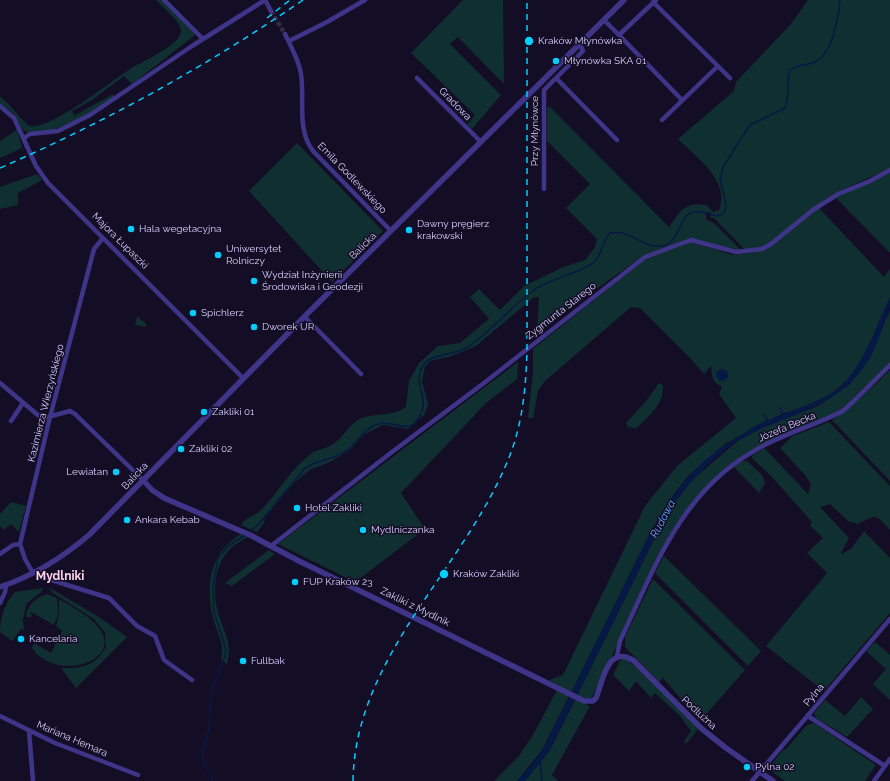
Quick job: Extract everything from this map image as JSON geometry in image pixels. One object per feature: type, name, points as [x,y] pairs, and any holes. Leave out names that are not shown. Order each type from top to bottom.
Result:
[{"type":"street","points":[[164,0],[203,39]]},
{"type":"street","points":[[24,138],[30,134],[58,131],[90,115],[203,39],[265,0],[270,11]]},
{"type":"street","points":[[289,41],[327,22],[365,0]]},
{"type":"street","name":"Balicka","points":[[3,586],[42,569],[67,553],[89,535],[391,231],[624,0]]},
{"type":"street","points":[[619,35],[655,1],[730,78]]},
{"type":"street","points":[[604,20],[682,100]]},
{"type":"street","name":"Emila Godlewskiego","points":[[285,34],[296,56],[301,72],[303,120],[306,141],[314,152],[391,231]]},
{"type":"street","name":"Przy Młynówce","points":[[544,189],[544,90],[583,51],[580,44]]},
{"type":"street","points":[[662,120],[718,66]]},
{"type":"street","name":"Gradowa","points":[[417,78],[481,142]]},
{"type":"street","points":[[556,78],[617,140]]},
{"type":"street","name":"Majora Łupaszki","points":[[0,106],[14,118],[36,166],[48,182],[244,378]]},
{"type":"street","name":"Zygmunta Starego","points":[[271,546],[484,383],[645,257],[691,240],[736,252],[762,249],[771,244],[813,210],[838,194],[870,181],[890,170]]},
{"type":"street","name":"Kazimierza Wierzyńskiego","points":[[20,544],[50,417],[94,249],[104,238]]},
{"type":"street","points":[[305,317],[361,374]]},
{"type":"street","name":"Józefa Becka","points":[[617,656],[620,641],[668,541],[680,520],[702,492],[725,470],[754,451],[843,410],[854,402],[890,364]]},
{"type":"street","points":[[0,383],[39,416],[44,418],[50,417],[65,411],[70,411],[75,414],[143,480]]},
{"type":"street","points":[[11,421],[23,403]]},
{"type":"street","name":"Zakliki z Mydlnik","points":[[143,480],[152,490],[164,498],[248,534],[584,701],[594,701],[604,672],[617,656]]},
{"type":"street","points":[[0,554],[13,546],[20,544],[25,559],[33,573]]},
{"type":"street","points":[[42,569],[48,579],[109,598],[137,626],[154,636],[164,660],[192,680]]},
{"type":"street","points":[[0,603],[5,592],[3,586]]},
{"type":"street","name":"Pylna","points":[[752,781],[890,619]]},
{"type":"street","name":"Podłużna","points":[[617,656],[625,655],[633,660],[702,729],[773,781]]},
{"type":"street","name":"Mariana Hemara","points":[[0,716],[29,731],[138,775]]},
{"type":"street","points":[[808,716],[885,766]]},
{"type":"street","points":[[29,731],[33,781]]},
{"type":"street","points":[[874,781],[890,758]]},
{"type":"green space","points":[[156,0],[161,0],[195,34],[132,84],[124,76],[92,100],[72,111],[74,116],[113,94],[115,98],[96,110],[70,123],[44,132],[32,133],[23,130],[14,114],[0,103],[0,97],[28,125],[39,125],[65,114],[127,71],[166,49],[178,38],[181,29],[172,15]]},
{"type":"green space","points":[[463,0],[503,0],[504,84],[458,37],[450,44],[501,95],[472,129],[467,125],[475,115],[411,53]]},
{"type":"green space","points":[[808,0],[890,0],[890,168],[831,195],[763,247],[745,250],[714,218],[710,217],[710,213],[712,212],[706,213],[706,219],[714,223],[742,251],[691,239],[643,256],[537,331],[539,297],[533,298],[476,346],[452,356],[430,361],[425,367],[422,381],[428,404],[425,414],[408,429],[383,425],[363,435],[351,449],[328,463],[311,469],[295,482],[265,517],[264,523],[257,532],[241,525],[262,509],[297,466],[314,452],[327,447],[341,438],[357,421],[366,417],[395,412],[406,407],[409,381],[419,363],[438,346],[460,343],[489,319],[470,297],[479,289],[500,310],[524,286],[563,267],[585,260],[595,247],[597,239],[566,208],[590,184],[547,141],[547,108],[549,106],[669,227],[680,212],[688,206],[699,204],[707,205],[713,212],[719,210],[721,199],[720,189],[716,179],[702,161],[678,139],[734,91],[736,82],[791,24]]},
{"type":"green space","points":[[17,130],[22,148],[0,158],[0,141]]},
{"type":"green space","points":[[297,143],[383,231],[332,282],[249,191]]},
{"type":"green space","points":[[890,172],[890,253],[835,197]]},
{"type":"green space","points":[[37,174],[42,180],[18,193],[18,205],[0,209],[0,187]]},
{"type":"green space","points":[[819,208],[884,277],[890,269],[890,297],[880,323],[858,367],[847,380],[831,394],[799,409],[784,413],[767,421],[725,444],[688,476],[674,494],[653,527],[571,693],[549,680],[563,675],[645,506],[677,466],[736,418],[719,394],[722,387],[714,381],[711,366],[704,374],[640,308],[631,307],[545,381],[538,391],[533,418],[528,418],[533,373],[533,349],[648,257],[691,242],[733,255],[757,252],[767,248]]},
{"type":"green space","points":[[890,310],[890,362],[887,366],[854,400],[838,412],[780,437],[720,473],[676,525],[593,695],[591,698],[585,699],[577,696],[667,513],[692,480],[739,440],[766,426],[818,406],[849,385],[870,358]]},
{"type":"green space","points":[[137,316],[146,324],[146,327],[135,325]]},
{"type":"green space","points":[[518,362],[517,379],[486,403],[401,493],[425,529],[355,582],[278,544]]},
{"type":"green space","points":[[890,370],[890,481],[832,420],[851,407]]},
{"type":"green space","points":[[659,383],[663,385],[663,392],[659,404],[637,428],[628,427],[626,423],[647,400]]},
{"type":"green space","points":[[829,422],[890,486],[890,530],[879,518],[876,517],[869,518],[858,524],[848,521],[830,504],[820,507],[849,538],[841,553],[842,554],[852,548],[864,531],[890,558],[890,613],[824,691],[766,646],[827,573],[807,553],[823,538],[810,525],[812,522],[772,477],[752,458],[752,456],[764,448],[808,494],[811,485],[806,476],[780,448],[793,436]]},
{"type":"green space","points":[[742,461],[747,461],[763,476],[765,483],[759,493],[734,467]]},
{"type":"green space","points":[[11,502],[26,506],[19,532],[11,524],[4,530],[0,526],[0,514]]},
{"type":"green space","points":[[241,534],[248,537],[230,549],[224,556],[217,573],[216,582],[215,592],[217,611],[229,645],[227,664],[221,660],[222,649],[213,618],[210,582],[212,570],[222,550]]},
{"type":"green space","points":[[269,550],[275,554],[232,586],[225,583]]},
{"type":"green space","points":[[664,556],[761,651],[748,666],[655,573]]},
{"type":"green space","points":[[653,579],[745,670],[700,721],[663,678],[659,682],[625,647],[625,637]]},
{"type":"green space","points":[[48,587],[99,617],[127,637],[76,688],[61,668],[81,667],[92,662],[106,647],[105,633],[94,619],[53,593]]},
{"type":"green space","points":[[44,588],[26,604],[23,620],[21,620],[23,621],[24,631],[21,629],[12,641],[0,632],[4,610],[8,601],[15,592]]},
{"type":"green space","points":[[47,594],[57,598],[58,614],[54,625],[31,612],[31,617],[27,617],[26,615],[27,611],[34,602]]},
{"type":"green space","points":[[59,599],[88,617],[98,626],[101,631],[105,642],[102,651],[94,659],[83,664],[70,666],[56,664],[43,659],[32,648],[34,643],[51,653],[62,631],[56,626],[59,614]]},
{"type":"green space","points":[[875,642],[890,655],[890,700],[873,684],[886,669],[866,651]]},
{"type":"green space","points":[[625,658],[642,672],[698,729],[686,744],[684,742],[691,731],[680,716],[655,693],[651,698],[636,681],[629,691],[613,675],[620,661]]},
{"type":"green space","points":[[557,690],[569,696],[542,750],[517,781],[494,781],[519,756],[533,735]]},
{"type":"green space","points":[[861,697],[873,709],[847,737],[816,718],[814,713],[825,700],[845,716]]},
{"type":"green space","points":[[575,700],[590,706],[552,775],[558,781],[525,781],[550,750]]},
{"type":"green space","points":[[814,723],[876,765],[865,781],[785,781],[768,769],[782,751],[786,749],[807,725]]},
{"type":"water","name":"Rudawa","points":[[890,297],[888,311],[870,358],[857,376],[841,391],[823,402],[762,429],[731,445],[701,471],[683,491],[668,511],[550,750],[525,781],[517,781],[532,765],[546,744],[653,527],[678,490],[697,468],[719,449],[757,425],[819,400],[834,392],[841,386],[861,360]]},
{"type":"water","points":[[720,369],[724,369],[728,375],[724,381],[720,381],[716,377],[716,373]]},
{"type":"waterway","points":[[248,533],[258,525],[305,468],[348,450],[369,428],[373,426],[383,423],[401,426],[410,426],[414,424],[421,415],[423,405],[419,375],[421,369],[429,359],[463,350],[486,333],[519,302],[537,288],[589,266],[597,259],[605,240],[610,233],[623,233],[650,245],[663,246],[669,243],[677,234],[688,214],[697,211],[717,216],[725,212],[726,204],[720,180],[723,167],[750,125],[785,108],[788,99],[788,80],[790,70],[797,66],[814,63],[822,57],[827,50],[834,33],[840,0]]},
{"type":"waterway","points":[[780,408],[783,414]]},
{"type":"waterway","points":[[764,414],[768,421]]},
{"type":"waterway","points":[[213,781],[203,761],[203,752],[209,729],[212,689],[225,656],[226,649],[214,612],[213,588],[218,558],[229,545],[245,535]]},
{"type":"waterway","points":[[540,761],[542,781]]},
{"type":"tunnel","points":[[271,11],[285,34]]},
{"type":"railway","points":[[267,18],[290,0]]},
{"type":"railway","points":[[0,168],[118,112],[156,91],[193,70],[303,0]]},
{"type":"railway","points":[[353,781],[358,737],[371,695],[390,656],[412,618],[462,544],[485,506],[511,453],[519,424],[526,380],[527,349],[527,0]]},
{"type":"place","name":"Kraków Młynówka","points":[[529,41]]},
{"type":"place","name":"Młynówka SKA 01","points":[[556,61]]},
{"type":"place","name":"Hala wegetacyjna","points":[[131,229]]},
{"type":"place","name":"Dawny pręgierz krakowski","points":[[409,230]]},
{"type":"place","name":"Uniwersytet Rolniczy","points":[[218,255]]},
{"type":"place","name":"Wydział Inżynierii Środowiska i Geodezji","points":[[254,281]]},
{"type":"place","name":"Spichlerz","points":[[193,313]]},
{"type":"place","name":"Dworek UR","points":[[254,327]]},
{"type":"place","name":"Zakliki 01","points":[[204,412]]},
{"type":"place","name":"Zakliki 02","points":[[181,449]]},
{"type":"place","name":"Lewiatan","points":[[116,472]]},
{"type":"place","name":"Hotel Zakliki","points":[[297,508]]},
{"type":"place","name":"Ankara Kebab","points":[[127,520]]},
{"type":"place","name":"Mydlniczanka","points":[[363,530]]},
{"type":"place","name":"Kraków Zakliki","points":[[444,574]]},
{"type":"place","name":"FUP Kraków 23","points":[[295,582]]},
{"type":"place","name":"Kancelaria","points":[[21,639]]},
{"type":"place","name":"Fullbak","points":[[243,661]]},
{"type":"place","name":"Pylna 02","points":[[747,767]]},
{"type":"district","name":"Mydlniki","points":[[60,576]]}]
